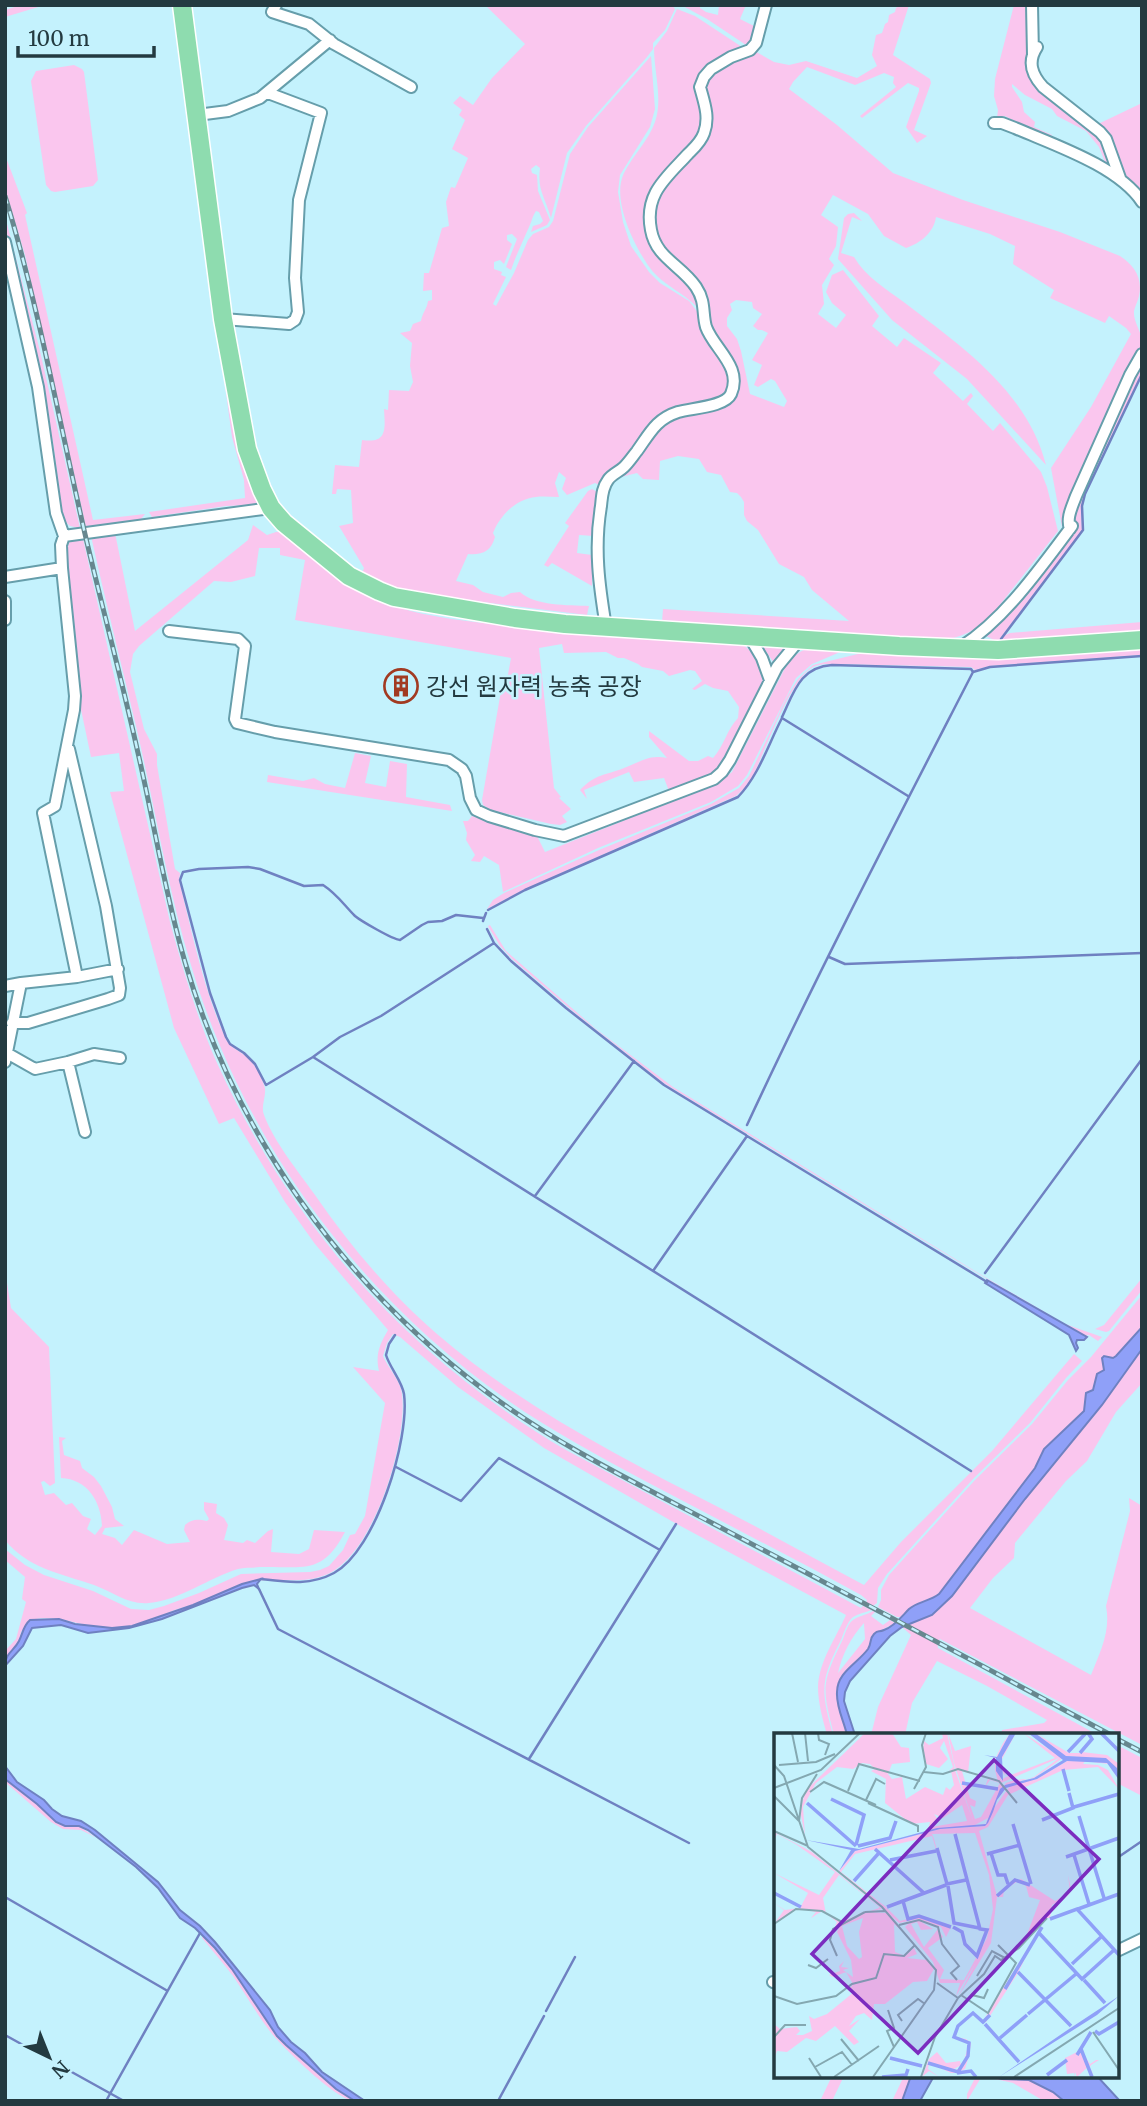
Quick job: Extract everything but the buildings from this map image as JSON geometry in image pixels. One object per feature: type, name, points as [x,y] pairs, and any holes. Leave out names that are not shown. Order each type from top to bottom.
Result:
[{"type":"main road","points":[[182,5],[223,319],[247,449],[271,508],[284,523],[349,576],[394,597],[515,618],[606,626],[959,649],[998,650],[1142,640]]},
{"type":"street","points":[[276,5],[272,12],[309,24],[330,40],[411,87]]},
{"type":"street","points":[[606,626],[596,557],[603,490],[607,481],[631,459],[654,425],[663,418],[723,402],[729,398],[734,385],[732,370],[705,325],[700,295],[688,278],[660,253],[654,241],[650,204],[661,184],[704,134],[707,110],[700,87],[705,77],[720,63],[750,50],[758,36],[766,5]]},
{"type":"street","points":[[1032,5],[1035,51],[1032,70],[1035,79],[1100,132],[1106,139],[1120,178]]},
{"type":"street","points":[[197,115],[228,111],[260,98],[330,40]]},
{"type":"street","points":[[223,319],[289,324],[295,320],[298,312],[295,278],[299,200],[321,113],[268,93]]},
{"type":"street","points":[[994,123],[1015,128],[1099,166],[1132,188],[1142,202]]},
{"type":"street","points":[[5,242],[38,387],[56,513],[64,536],[61,545],[62,568],[75,710],[54,806],[43,813],[77,977]]},
{"type":"street","points":[[959,649],[995,622],[1071,527],[1068,523],[1069,514],[1076,496],[1142,354]]},
{"type":"street","points":[[64,536],[271,508]]},
{"type":"street","points":[[5,577],[62,568]]},
{"type":"street","points":[[5,601],[5,620]]},
{"type":"street","points":[[169,631],[238,639],[245,646],[235,719],[237,723],[449,760],[462,769],[466,776],[470,798],[477,810],[535,831],[564,836],[714,779],[730,760],[770,680],[787,653],[801,638]]},
{"type":"street","points":[[750,636],[770,680]]},
{"type":"street","points":[[12,1023],[28,1023],[119,995],[118,969],[106,906],[67,742]]},
{"type":"street","points":[[5,985],[77,977],[118,969]]},
{"type":"street","points":[[21,983],[6,1055],[35,1069],[94,1054],[120,1058]]},
{"type":"street","points":[[68,1062],[85,1132]]},
{"type":"street","points":[[1119,1950],[1142,1939]]},
{"type":"shaded area","points":[[21,5],[45,5],[5,17],[5,10]]},
{"type":"shaded area","points":[[485,5],[672,5],[675,9],[647,57],[586,126],[567,153],[551,218],[541,188],[540,168],[536,165],[531,169],[532,173],[537,175],[538,191],[550,220],[547,225],[531,232],[533,226],[543,221],[536,211],[511,270],[506,267],[517,239],[512,234],[507,235],[507,240],[512,244],[504,264],[500,260],[494,262],[494,269],[506,277],[493,304],[496,306],[528,240],[533,234],[549,227],[553,221],[570,154],[588,127],[651,56],[655,109],[650,127],[620,175],[618,192],[623,222],[631,246],[649,272],[660,283],[689,301],[699,314],[731,378],[727,397],[688,408],[643,436],[602,486],[595,483],[567,495],[562,489],[566,478],[559,472],[555,483],[559,497],[529,498],[510,509],[496,526],[491,546],[482,553],[468,554],[456,581],[503,597],[520,592],[526,597],[543,602],[589,606],[587,615],[418,594],[389,586],[362,573],[364,568],[339,526],[353,523],[351,490],[337,489],[336,494],[332,494],[335,465],[359,467],[362,440],[377,440],[381,437],[385,422],[384,409],[388,410],[389,390],[409,391],[413,382],[410,366],[412,343],[400,333],[410,331],[413,324],[421,321],[428,301],[432,300],[432,290],[423,291],[424,273],[429,273],[442,228],[449,226],[446,202],[451,187],[455,188],[468,158],[452,149],[465,120],[459,115],[462,110],[453,103],[460,96],[473,105],[492,78],[525,44]]},
{"type":"shaded area","points":[[681,5],[700,5],[706,12],[718,15],[719,5],[746,5],[740,19],[758,28],[749,47]]},
{"type":"shaded area","points":[[909,5],[893,55],[930,79],[931,83],[914,130],[927,136],[917,143],[906,127],[919,91],[919,88],[908,83],[862,118],[860,116],[896,87],[893,83],[894,77],[884,73],[855,85],[807,67],[789,89],[837,125],[893,173],[1120,256],[1133,268],[1140,283],[1134,311],[1141,337],[1141,350],[1121,382],[1076,481],[1062,527],[1051,468],[1091,407],[1131,334],[1109,316],[1105,323],[1050,298],[1054,290],[1013,264],[1015,246],[990,234],[936,217],[926,236],[906,248],[884,236],[868,214],[833,195],[821,215],[838,227],[836,246],[829,259],[834,265],[822,285],[824,304],[818,314],[836,328],[846,315],[832,303],[826,292],[832,275],[843,270],[879,316],[872,326],[897,347],[904,338],[941,363],[933,373],[963,401],[971,393],[973,396],[967,404],[993,431],[1000,423],[1041,472],[1058,531],[988,620],[974,630],[953,638],[928,640],[662,622],[663,609],[849,621],[812,590],[804,577],[779,564],[758,530],[747,521],[741,497],[730,492],[721,475],[707,472],[699,459],[678,456],[660,461],[659,480],[643,479],[637,473],[613,479],[666,420],[708,411],[737,390],[710,333],[706,305],[661,245],[655,230],[655,198],[704,141],[702,92],[706,77],[753,50],[774,62],[789,65],[806,61],[857,78],[877,66],[872,55],[876,35],[882,33],[889,15],[895,12],[896,8]],"holes":[[[736,300],[752,302],[753,308],[762,314],[753,326],[768,333],[752,360],[762,365],[754,385],[758,387],[771,379],[775,381],[787,401],[784,407],[750,394],[737,339],[727,326],[727,318],[732,310],[730,304]]]},
{"type":"shaded area","points":[[1014,5],[1029,5],[1029,78],[1041,91],[1101,138],[1113,170],[1107,167],[1099,147],[1086,131],[1057,116],[1052,109],[1025,95],[1012,84],[1022,102],[1024,112],[1035,122],[1034,127],[1052,135],[1050,139],[1005,116],[997,118],[995,79]]},
{"type":"shaded area","points":[[677,9],[695,16],[745,49],[706,69],[702,131],[652,190],[649,234],[694,287],[702,313],[650,268],[631,235],[620,196],[624,173],[655,122],[658,95],[654,48],[667,31]]},
{"type":"shaded area","points":[[74,65],[84,72],[98,180],[93,186],[55,192],[46,185],[31,81],[36,71]]},
{"type":"shaded area","points":[[1142,103],[1142,197],[1125,177],[1096,125]]},
{"type":"shaded area","points":[[5,155],[27,213],[25,215],[93,520],[145,514],[141,519],[86,527],[25,255],[5,188]]},
{"type":"shaded area","points":[[854,213],[862,221],[852,217],[841,253],[854,257],[864,271],[948,336],[990,373],[1024,415],[1037,439],[1046,465],[967,379],[892,320],[838,259],[844,218]]},
{"type":"shaded area","points":[[5,216],[40,351],[80,528],[70,526],[63,519],[53,442]]},
{"type":"shaded area","points":[[1142,359],[1142,372],[1084,494],[1081,506],[1082,530],[1001,637],[1010,633],[1142,622],[1142,633],[998,642],[986,636],[1074,526],[1070,521]]},
{"type":"shaded area","points":[[224,378],[228,380],[259,501],[253,505],[226,506],[152,517],[149,512],[245,498],[244,480],[232,437]]},
{"type":"shaded area","points":[[592,489],[599,493],[594,536],[579,535],[577,553],[592,555],[592,586],[552,563],[548,567],[544,565],[569,526],[565,523]]},
{"type":"shaded area","points":[[253,525],[267,535],[281,532],[351,587],[406,610],[482,623],[742,644],[759,662],[762,687],[725,762],[712,775],[669,791],[664,778],[634,782],[629,772],[584,790],[587,799],[580,790],[596,778],[650,758],[667,758],[649,737],[649,731],[689,761],[698,761],[708,756],[713,758],[738,718],[739,707],[728,691],[705,684],[692,689],[702,681],[695,671],[669,676],[663,671],[642,667],[606,652],[564,653],[562,644],[539,648],[554,788],[561,797],[559,798],[571,809],[562,816],[567,822],[560,825],[491,810],[483,805],[501,691],[505,691],[511,658],[295,620],[305,560],[280,555],[280,548],[259,548],[255,576],[231,582],[214,581],[139,646],[133,654],[130,672],[144,729],[157,754],[175,869],[180,873],[179,880],[204,980],[227,1041],[251,1061],[261,1078],[265,1088],[263,1111],[268,1125],[329,1214],[387,1285],[437,1334],[504,1386],[611,1451],[864,1585],[901,1542],[992,1451],[1074,1354],[1082,1361],[1030,1423],[973,1479],[887,1574],[878,1588],[877,1603],[873,1606],[866,1603],[867,1600],[861,1595],[592,1452],[506,1399],[452,1357],[401,1312],[355,1262],[312,1208],[274,1152],[241,1092],[213,1030],[191,965],[175,906],[91,536],[115,533],[135,631],[248,540]]},
{"type":"shaded area","points":[[83,539],[170,922],[191,994],[217,1063],[247,1123],[281,1180],[320,1234],[362,1284],[407,1331],[457,1374],[510,1414],[566,1450],[861,1608],[863,1606],[871,1610],[851,1619],[828,1669],[824,1689],[832,1733],[827,1733],[820,1705],[819,1677],[846,1615],[675,1523],[544,1448],[458,1387],[393,1334],[383,1356],[397,1379],[402,1394],[399,1439],[393,1466],[373,1520],[360,1544],[345,1562],[317,1578],[261,1580],[239,1585],[195,1604],[129,1626],[104,1628],[51,1618],[30,1620],[21,1632],[19,1642],[5,1658],[5,1651],[16,1639],[26,1602],[22,1599],[25,1577],[5,1560],[5,1549],[25,1565],[44,1575],[93,1591],[131,1609],[149,1610],[199,1593],[241,1574],[310,1572],[329,1566],[343,1550],[350,1535],[355,1534],[365,1516],[385,1403],[353,1367],[379,1371],[379,1349],[388,1330],[315,1244],[285,1202],[234,1118],[219,1124],[174,1028],[110,792],[124,791],[119,753],[91,757],[79,700],[80,682],[65,553],[70,541]]},
{"type":"shaded area","points":[[760,643],[789,645],[774,663]]},
{"type":"shaded area","points":[[1142,647],[1142,655],[990,666],[975,670],[971,667],[832,664],[815,666],[794,688],[755,772],[748,785],[736,796],[525,889],[487,909],[493,900],[504,893],[711,804],[739,788],[749,776],[787,697],[798,679],[813,665],[870,651]]},
{"type":"shaded area","points":[[810,648],[845,650],[812,664],[796,678],[747,775],[738,786],[711,802],[598,848],[503,892],[499,865],[484,856],[480,862],[471,861],[475,855],[466,840],[463,821],[468,821],[472,816],[537,836],[545,852],[718,783],[732,772],[786,666],[796,655]]},
{"type":"shaded area","points":[[355,753],[371,756],[365,783],[386,787],[390,761],[407,764],[406,797],[450,805],[452,811],[267,782],[268,775],[303,781],[314,778],[325,784],[345,788]]},
{"type":"shaded area","points":[[490,925],[506,951],[596,1029],[673,1087],[1065,1324],[1102,1337],[1098,1341],[1063,1325],[665,1084],[575,1013],[512,959],[500,946],[488,926]]},
{"type":"shaded area","points":[[5,1270],[11,1308],[49,1347],[55,1483],[50,1486],[44,1481],[41,1482],[45,1495],[54,1493],[66,1505],[72,1503],[83,1516],[91,1519],[87,1529],[95,1535],[102,1526],[99,1508],[91,1493],[78,1482],[61,1478],[59,1437],[66,1438],[62,1441],[64,1455],[80,1461],[82,1468],[94,1477],[112,1507],[115,1519],[124,1526],[105,1528],[102,1534],[115,1538],[122,1545],[134,1530],[167,1544],[190,1542],[184,1530],[185,1525],[192,1521],[209,1519],[204,1510],[204,1502],[217,1504],[216,1513],[224,1518],[228,1525],[224,1540],[243,1543],[247,1540],[255,1543],[273,1529],[271,1552],[299,1554],[309,1549],[314,1530],[345,1532],[337,1546],[328,1556],[310,1566],[241,1568],[172,1598],[149,1603],[127,1600],[94,1585],[46,1569],[14,1550],[5,1540]]},
{"type":"shaded area","points":[[1142,1278],[1142,1290],[1109,1331],[1095,1329],[1104,1325]]},
{"type":"shaded area","points":[[1142,1295],[1142,1327],[1116,1356],[1103,1361],[1104,1370],[1097,1374],[1093,1390],[1086,1393],[1084,1411],[1044,1449],[1035,1468],[939,1594],[910,1609],[904,1617],[897,1617],[878,1607],[881,1590],[889,1575],[975,1480],[1032,1424]]},
{"type":"shaded area","points":[[1142,1349],[1142,1383],[1116,1412],[1087,1461],[1066,1481],[1015,1543],[1014,1558],[993,1578],[970,1608],[1091,1675],[1106,1633],[1106,1606],[1130,1511],[1129,1498],[1142,1506],[1142,1745],[940,1639],[937,1642],[938,1648],[1094,1733],[1001,1733],[1002,1730],[1044,1723],[1047,1720],[937,1661],[912,1703],[905,1733],[872,1733],[878,1707],[911,1635],[902,1627],[932,1615],[952,1596],[1025,1499],[1102,1405]]},
{"type":"shaded area","points":[[873,1611],[875,1612],[871,1616],[883,1625],[890,1620],[895,1623],[880,1631],[837,1687],[837,1699],[846,1733],[834,1733],[827,1706],[827,1677],[850,1624]],"holes":[[[864,1623],[865,1639],[838,1673],[848,1646]]]},
{"type":"shaded area","points":[[1119,1746],[1142,1758],[1142,1796],[1119,1784]]},
{"type":"shaded area","points":[[5,1779],[56,1822],[65,1826],[79,1826],[95,1837],[81,1830],[63,1829],[51,1822],[5,1782]]},
{"type":"shaded area","points":[[203,1936],[232,1969],[277,2036],[336,2089],[355,2101],[336,2093],[324,2084],[272,2034]]},
{"type":"shaded area","points":[[831,2078],[843,2078],[832,2101],[820,2101]]},
{"type":"shaded area","points":[[903,2078],[910,2078],[902,2101],[892,2101]]},
{"type":"shaded area","points":[[975,2078],[981,2078],[967,2101],[967,2094]]},
{"type":"shaded area","points":[[990,2078],[1029,2080],[1064,2101],[1044,2101],[1013,2083]]},
{"type":"water","points":[[987,1280],[1087,1337],[1077,1340],[1076,1351],[1069,1335],[985,1283]]},
{"type":"water","points":[[1142,1327],[1142,1349],[1102,1405],[1025,1499],[952,1596],[932,1615],[902,1627],[890,1636],[850,1681],[844,1701],[854,1733],[846,1733],[837,1698],[838,1685],[844,1673],[864,1654],[878,1631],[892,1626],[912,1607],[939,1594],[1035,1468],[1044,1449],[1084,1411],[1086,1393],[1093,1390],[1097,1374],[1104,1370],[1102,1358],[1116,1356]]},
{"type":"water","points":[[261,1579],[257,1584],[259,1589],[254,1585],[242,1588],[162,1619],[129,1628],[88,1633],[61,1625],[32,1628],[23,1646],[5,1666],[8,1655],[30,1620],[59,1619],[75,1624],[112,1628],[132,1626]]},
{"type":"water","points":[[5,1766],[17,1782],[44,1800],[52,1809],[95,1830],[158,1882],[180,1910],[215,1942],[270,2010],[278,2027],[291,2042],[322,2072],[365,2101],[355,2101],[336,2089],[277,2036],[215,1948],[195,1928],[180,1918],[158,1888],[136,1867],[88,1830],[56,1822],[5,1779]]},
{"type":"water","points":[[910,2078],[933,2078],[920,2101],[902,2101]]},
{"type":"water","points":[[998,2078],[1099,2078],[1120,2101],[1064,2101],[1029,2080]]},
{"type":"waterway","points":[[1001,639],[1083,530],[1082,506],[1085,494],[1142,374]]},
{"type":"waterway","points":[[747,1125],[829,954],[973,672],[990,667],[1142,656]]},
{"type":"waterway","points":[[782,717],[800,682],[812,670],[821,667],[832,665],[971,669],[973,672]]},
{"type":"waterway","points":[[488,910],[525,890],[738,797],[757,769],[782,718],[908,796]]},
{"type":"waterway","points":[[483,918],[456,915],[442,921],[428,922],[400,940],[355,916],[323,885],[304,886],[248,867],[183,872],[180,880],[210,993],[226,1037],[230,1044],[255,1064],[266,1085],[313,1057],[971,1471]]},
{"type":"waterway","points":[[483,921],[486,913]]},
{"type":"waterway","points":[[487,929],[494,943]]},
{"type":"waterway","points":[[313,1057],[340,1037],[381,1016],[494,943],[566,1008],[664,1085],[746,1135]]},
{"type":"waterway","points":[[829,957],[845,964],[1142,953]]},
{"type":"waterway","points":[[985,1273],[1142,1059]]},
{"type":"waterway","points":[[535,1196],[634,1061]]},
{"type":"waterway","points":[[653,1271],[747,1136],[987,1282]]},
{"type":"waterway","points":[[261,1579],[298,1582],[325,1577],[349,1561],[363,1542],[387,1492],[402,1438],[404,1394],[386,1355],[395,1335]]},
{"type":"waterway","points":[[396,1467],[461,1501],[499,1458],[660,1550]]},
{"type":"waterway","points":[[529,1759],[676,1524]]},
{"type":"waterway","points":[[259,1589],[278,1629],[689,1843]]},
{"type":"waterway","points":[[1119,1857],[1142,1841]]},
{"type":"waterway","points":[[5,1897],[166,1990]]},
{"type":"waterway","points":[[106,2101],[200,1933]]},
{"type":"waterway","points":[[546,2011],[575,1957]]},
{"type":"waterway","points":[[498,2101],[544,2016]]},
{"type":"waterway","points":[[5,2035],[124,2101]]},
{"type":"railway","points":[[5,196],[38,322],[185,962],[206,1025],[233,1086],[264,1144],[300,1200],[340,1253],[384,1302],[432,1348],[511,1410],[626,1478],[1107,1733]]},
{"type":"railway","points":[[1119,1740],[1142,1752]]},
{"type":"place","name":"강선 원자력 농축 공장","points":[[401,686]]}]
